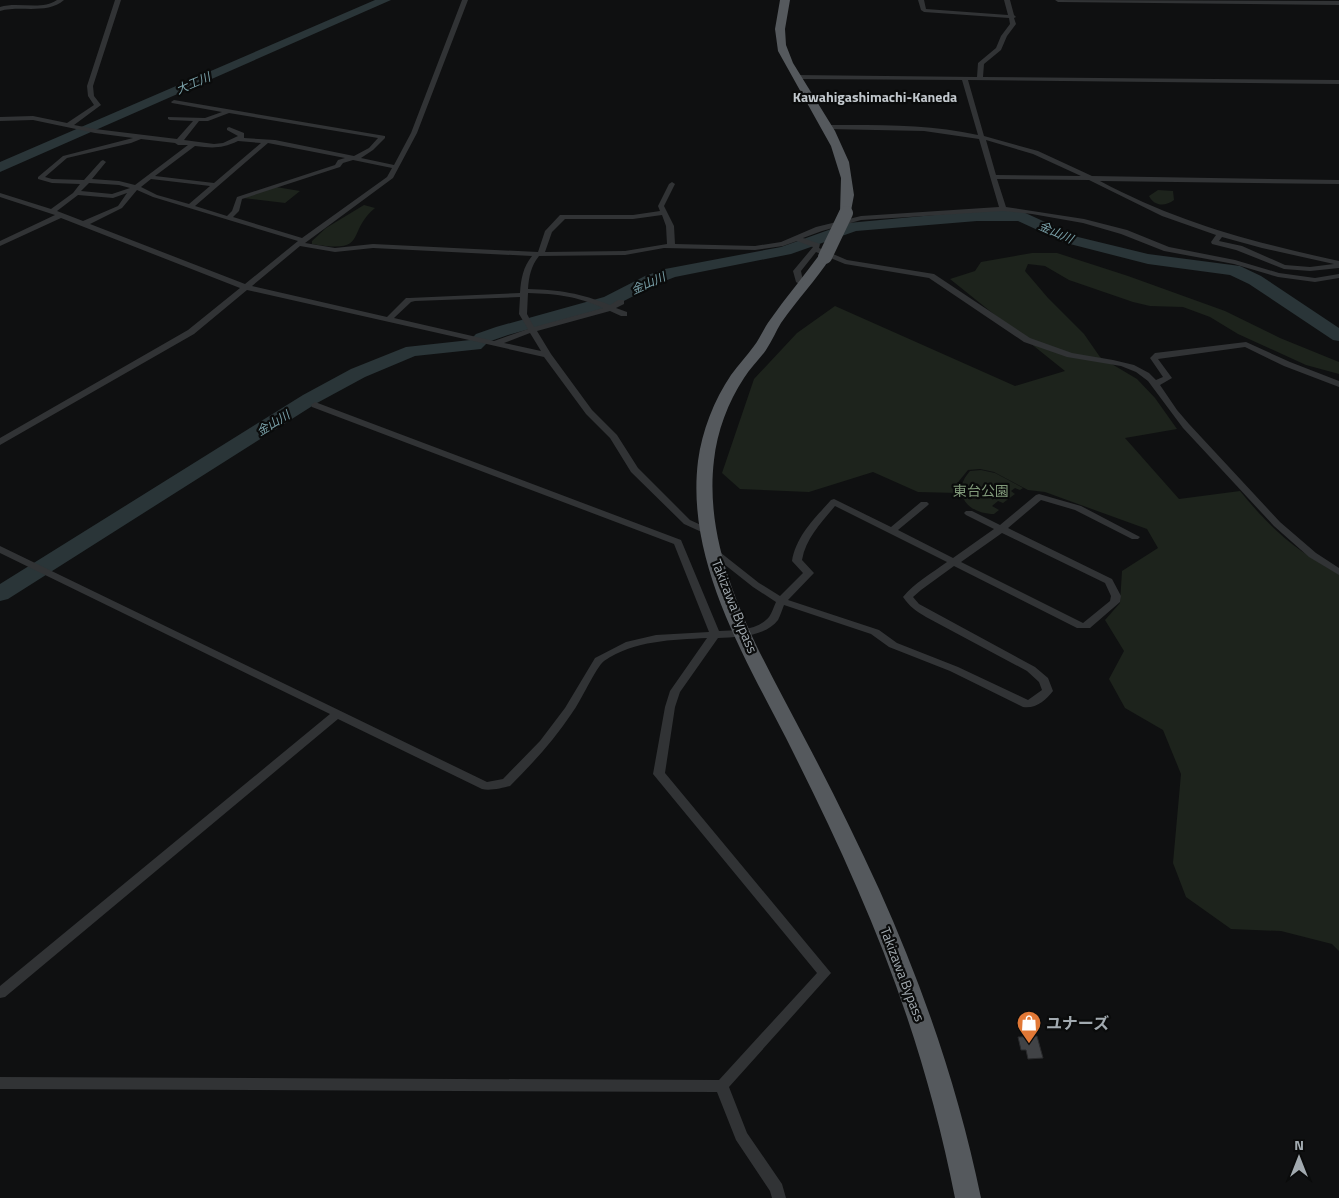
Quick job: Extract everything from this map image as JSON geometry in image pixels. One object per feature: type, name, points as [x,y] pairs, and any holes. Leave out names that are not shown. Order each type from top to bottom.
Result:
[{"type":"highway","name":"Takizawa Bypass","points":[[785,0],[780,35],[784,57],[828,127],[840,151],[847,175],[849,196],[846,213],[820,253],[805,284],[776,320],[760,348],[733,383],[724,403],[710,443],[704,476],[709,532],[728,596],[744,633],[824,794],[883,922],[906,980],[936,1063],[968,1198]]},
{"type":"street","points":[[0,9],[7,6],[52,4],[61,0]]},
{"type":"street","points":[[69,125],[98,104],[91,96],[90,86],[118,0]]},
{"type":"street","points":[[0,442],[191,332],[301,242],[390,178],[414,133],[466,0]]},
{"type":"street","points":[[921,0],[924,10],[1013,17]]},
{"type":"street","points":[[980,78],[979,66],[999,49],[1004,36],[1013,24],[1013,17],[1007,0]]},
{"type":"street","points":[[1058,0],[1339,3]]},
{"type":"street","points":[[796,77],[1339,82]]},
{"type":"street","points":[[964,78],[1003,209]]},
{"type":"street","points":[[174,102],[383,137],[358,159],[342,160],[338,162],[338,166],[239,198],[235,211],[229,218]]},
{"type":"street","points":[[170,118],[196,121],[212,119],[228,112]]},
{"type":"street","points":[[0,118],[33,118],[192,145],[220,146],[236,139],[242,134],[229,129]]},
{"type":"street","points":[[178,143],[196,121]]},
{"type":"street","points":[[828,127],[905,128],[943,131],[1020,146],[1062,162],[1139,203],[1219,236],[1339,264]]},
{"type":"street","points":[[139,137],[129,142],[65,157],[40,178],[52,181],[86,181],[136,187],[301,242],[335,250],[373,246],[539,254],[625,253],[653,246],[755,248],[784,244],[819,229],[861,218],[1003,209],[1084,221],[1124,232],[1168,249],[1235,262],[1278,275],[1315,280],[1339,276]]},
{"type":"street","points":[[236,139],[267,142],[396,167]]},
{"type":"street","points":[[191,206],[267,142]]},
{"type":"street","points":[[83,224],[120,207],[136,187],[192,145]]},
{"type":"street","points":[[52,212],[76,193],[103,162]]},
{"type":"street","points":[[148,177],[215,185]]},
{"type":"street","points":[[994,177],[1339,182]]},
{"type":"street","points":[[671,246],[670,226],[663,213],[661,202],[672,184]]},
{"type":"street","points":[[76,193],[114,196],[136,187]]},
{"type":"street","points":[[0,195],[61,215],[245,287],[547,355]]},
{"type":"street","points":[[663,213],[633,217],[563,217],[549,231],[539,254],[527,269],[523,314],[547,355],[589,412],[614,437],[634,470],[687,522],[709,532]]},
{"type":"street","points":[[0,244],[61,215]]},
{"type":"street","points":[[1219,236],[1215,242],[1219,244],[1239,248],[1284,267],[1310,269],[1339,264]]},
{"type":"street","points":[[799,239],[817,246],[820,253],[845,262],[925,274],[939,280],[1027,340],[1042,347],[1076,357],[1132,368],[1147,376],[1168,406],[1186,427],[1273,520],[1307,552],[1339,572]]},
{"type":"street","points":[[876,273],[891,269]]},
{"type":"street","points":[[388,320],[410,300],[415,299],[549,291],[584,297],[624,314]]},
{"type":"street","points":[[493,344],[532,330],[609,309],[620,302]]},
{"type":"street","points":[[1154,384],[1168,378],[1154,358],[1158,355],[1246,344],[1287,364],[1339,384]]},
{"type":"street","points":[[315,405],[678,542],[716,635]]},
{"type":"street","points":[[713,550],[756,585],[781,601],[874,632],[892,645],[954,669],[1027,704],[1034,703],[1048,691],[1044,680],[1031,668],[930,616],[915,606],[908,597],[917,588],[1002,528],[1039,497],[1078,508],[1134,537]]},
{"type":"street","points":[[0,549],[486,786],[498,786],[506,783],[544,744],[569,710],[599,660],[630,644],[656,638],[744,633],[760,628],[773,619],[781,601],[809,573],[798,561],[798,554],[811,531],[834,502],[894,530],[954,563],[1081,626],[1086,626],[1114,602],[1116,596],[1109,580],[969,513]]},
{"type":"street","points":[[894,530],[924,504]]},
{"type":"street","points":[[0,1083],[722,1086],[825,973],[659,774],[670,707],[675,691],[716,635]]},
{"type":"street","points":[[0,993],[338,714]]},
{"type":"street","points":[[722,1086],[741,1136],[777,1189],[779,1198]]},
{"type":"green space","points":[[276,187],[300,191],[285,203],[243,198]]},
{"type":"green space","points":[[1158,190],[1173,191],[1174,200],[1157,204],[1149,196]]},
{"type":"green space","points":[[364,205],[375,208],[366,217],[350,244],[330,246],[312,244],[312,241],[326,228]]},
{"type":"green space","points":[[1032,253],[1057,253],[1128,276],[1225,311],[1280,338],[1339,362],[1339,374],[1306,365],[1238,334],[1210,317],[1183,307],[1150,306],[1133,302],[1069,280],[1045,266],[1028,264],[1025,271],[1048,298],[1084,334],[1100,357],[1137,379],[1155,398],[1177,429],[1125,438],[1179,499],[1240,491],[1285,538],[1309,556],[1339,574],[1339,951],[1332,944],[1281,931],[1231,929],[1186,897],[1173,863],[1181,774],[1163,730],[1125,708],[1109,679],[1124,651],[1105,620],[1120,603],[1122,571],[1158,548],[1147,529],[1045,492],[1028,490],[994,472],[980,469],[968,470],[959,481],[958,493],[918,492],[873,472],[809,492],[740,489],[722,473],[754,379],[797,333],[835,306],[1015,386],[1065,371],[950,279],[975,271],[981,262]]},
{"type":"green space","name":"東台公園","points":[[981,470],[995,473],[1023,488],[1020,490],[1015,488],[1011,491],[1015,494],[1003,503],[998,501],[992,506],[999,510],[994,514],[976,510],[965,501],[962,494],[964,479],[970,471]]},
{"type":"building","name":"ユナーズ","points":[[1037,1036],[1043,1058],[1028,1059],[1026,1050],[1021,1050],[1018,1037]]},
{"type":"waterway","name":"大工川","points":[[0,167],[385,0]]},
{"type":"waterway","name":"金山川","points":[[0,594],[310,399],[358,373],[412,351],[475,345],[482,338],[502,331],[610,301],[651,280],[671,273],[785,251],[854,226],[977,216],[1021,216],[1072,240],[1148,259],[1234,270],[1255,280],[1339,336]]},
{"type":"place","name":"ユナーズ","points":[[1029,1044]]},
{"type":"district","name":"Kawahigashimachi-Kaneda","points":[[875,96]]}]
